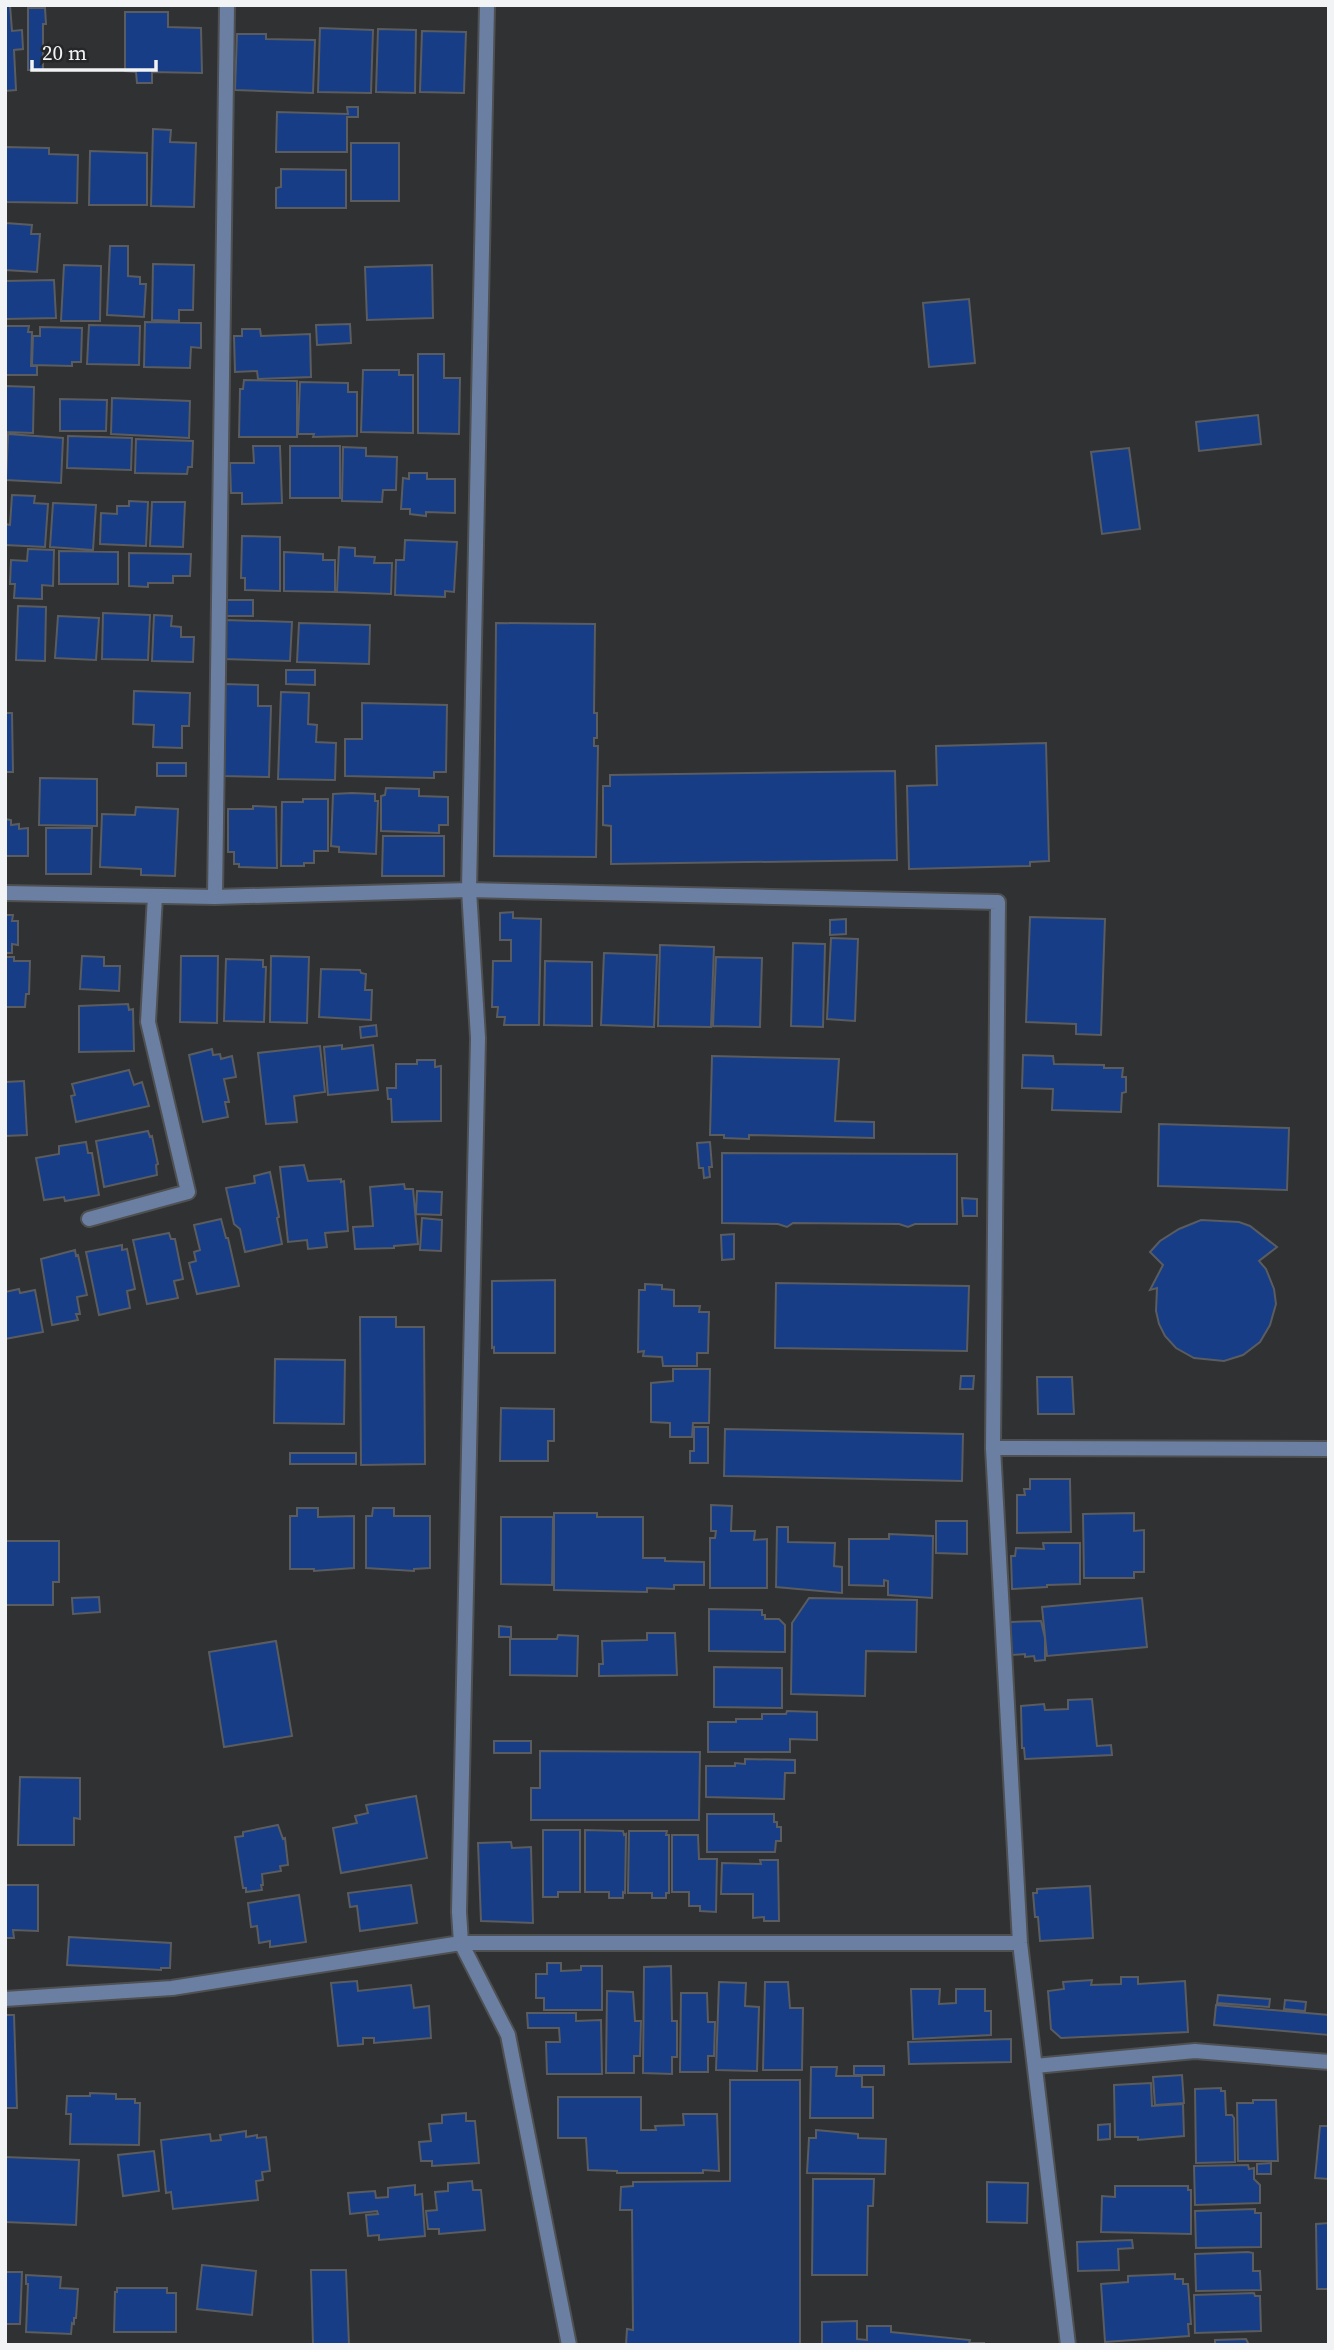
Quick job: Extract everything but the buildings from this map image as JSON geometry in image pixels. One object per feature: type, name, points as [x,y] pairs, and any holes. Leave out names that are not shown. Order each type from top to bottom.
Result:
[{"type":"street","points":[[215,897],[226,5]]},
{"type":"street","points":[[487,5],[469,890],[478,1038],[459,1912],[461,1943],[508,2035],[569,2345]]},
{"type":"street","points":[[5,893],[215,897],[469,890],[998,902],[993,1448],[1020,1943],[1068,2345]]},
{"type":"street","points":[[89,1219],[188,1192],[148,1021],[155,896]]},
{"type":"street","points":[[993,1448],[1329,1449]]},
{"type":"street","points":[[5,1999],[172,1988],[461,1943],[1020,1943]]},
{"type":"street","points":[[1035,2066],[1195,2051],[1329,2062]]}]
